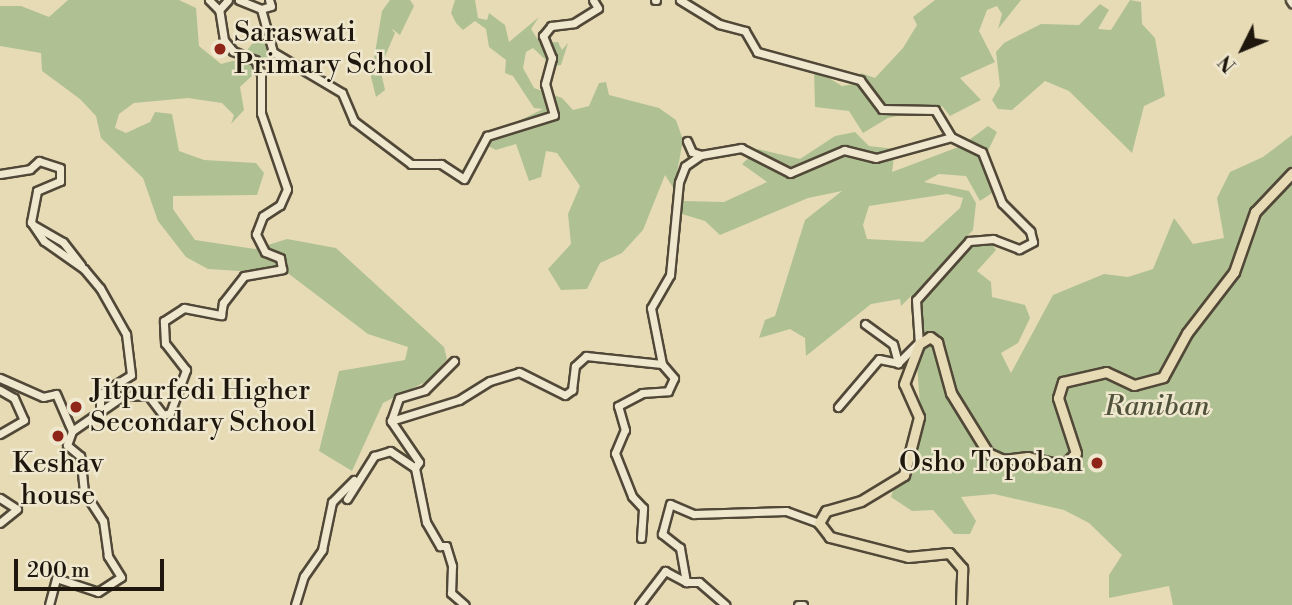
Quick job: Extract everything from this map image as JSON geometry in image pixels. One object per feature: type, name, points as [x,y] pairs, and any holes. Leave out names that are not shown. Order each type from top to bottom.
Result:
[{"type":"main road","points":[[961,605],[962,568],[949,553],[908,558],[830,537],[819,523],[826,511],[861,501],[904,475],[919,417],[904,384],[919,343],[930,337],[937,342],[951,393],[988,453],[1003,460],[1035,458],[1063,466],[1076,453],[1058,398],[1063,382],[1106,372],[1134,385],[1163,377],[1187,333],[1234,272],[1255,212],[1292,173]]},
{"type":"street","points":[[49,605],[56,578],[98,592],[121,577],[108,556],[103,521],[84,492],[80,456],[67,445],[72,431],[111,400],[140,394],[160,406],[163,415],[170,413],[186,370],[165,343],[164,321],[184,308],[221,315],[223,303],[244,276],[282,269],[281,258],[265,252],[256,234],[263,216],[280,205],[287,189],[261,113],[261,74],[255,60],[233,51],[224,40],[219,10],[209,0]]},
{"type":"street","points":[[219,10],[228,0]]},
{"type":"street","points":[[239,0],[261,9],[271,6],[269,0]]},
{"type":"street","points":[[261,9],[273,52],[342,93],[354,121],[411,164],[441,164],[464,179],[487,136],[554,115],[545,84],[552,58],[543,36],[551,26],[574,23],[598,8],[593,0]]},
{"type":"street","points":[[680,0],[719,24],[745,32],[757,52],[860,80],[882,109],[935,110],[951,137],[982,152],[999,185],[1002,203],[1030,230],[1033,242],[1019,249],[993,239],[969,241],[916,300],[919,343],[898,363]]},
{"type":"street","points":[[641,538],[643,508],[632,496],[615,453],[625,430],[618,406],[642,393],[668,391],[674,378],[662,364],[651,309],[670,275],[679,183],[685,166],[701,155],[741,148],[790,173],[844,150],[876,158],[951,137]]},
{"type":"street","points":[[687,141],[692,152],[701,155]]},
{"type":"street","points":[[0,174],[30,169],[39,161],[60,168],[60,181],[37,191],[31,222],[65,260],[84,269],[120,316],[131,374],[100,394],[100,411]]},
{"type":"street","points":[[865,324],[893,344],[898,363]]},
{"type":"street","points":[[391,421],[459,400],[519,372],[565,395],[572,390],[575,366],[586,356],[662,364]]},
{"type":"street","points":[[838,407],[879,359],[898,363]]},
{"type":"street","points":[[391,421],[399,398],[425,390],[454,361]]},
{"type":"street","points":[[0,378],[43,397],[56,394],[72,431]]},
{"type":"street","points":[[0,390],[14,398],[24,420],[0,434]]},
{"type":"street","points":[[391,421],[420,456],[415,468],[426,523],[440,546],[446,545],[452,566],[451,593],[465,605]]},
{"type":"street","points":[[295,605],[304,576],[322,550],[331,502],[357,478],[374,456],[386,452],[415,468]]},
{"type":"street","points":[[347,499],[357,478]]},
{"type":"street","points":[[0,498],[17,509],[0,523]]},
{"type":"street","points":[[686,582],[680,548],[662,534],[670,504],[694,513],[786,511],[819,523]]},
{"type":"street","points":[[639,605],[665,571],[686,582],[699,582],[725,605]]},
{"type":"green space","points":[[68,0],[179,0],[196,8],[199,46],[221,64],[240,59],[256,39],[264,39],[269,60],[240,87],[244,110],[231,124],[234,115],[222,103],[188,98],[134,103],[119,114],[115,128],[126,133],[150,122],[155,112],[172,114],[179,151],[204,160],[256,163],[264,173],[257,195],[173,196],[173,209],[195,240],[255,249],[287,239],[336,248],[444,347],[447,359],[429,380],[383,403],[352,471],[319,451],[339,371],[405,360],[408,347],[368,334],[289,274],[208,269],[186,257],[158,221],[143,178],[101,138],[96,116],[80,99],[42,71],[41,53],[0,46],[0,6],[21,6],[49,17]]},
{"type":"green space","points":[[390,0],[410,0],[414,6],[400,35],[391,28],[395,33],[380,68],[385,90],[376,97],[371,77],[382,11]]},
{"type":"green space","points":[[455,0],[475,0],[478,18],[487,20],[489,13],[505,25],[509,42],[539,17],[531,29],[540,43],[558,42],[562,50],[568,43],[561,65],[552,66],[533,48],[526,52],[523,68],[534,88],[562,98],[573,110],[589,106],[599,83],[606,82],[609,95],[659,108],[676,120],[683,140],[674,189],[665,175],[643,230],[622,253],[600,263],[587,289],[561,290],[548,269],[571,244],[568,214],[580,186],[557,153],[546,151],[541,177],[529,181],[516,144],[496,150],[478,141],[543,109],[534,108],[513,76],[505,73],[506,60],[489,47],[486,29],[475,21],[463,30],[456,23],[451,13]]},
{"type":"green space","points":[[935,0],[1021,0],[998,29],[1002,14],[997,6],[987,10],[979,31],[995,62],[960,78],[981,100],[950,116],[942,106],[888,118],[863,133],[849,111],[815,107],[814,69],[842,86],[854,84],[861,73],[875,78],[903,48],[917,25],[913,17]]},
{"type":"green space","points":[[1130,0],[1141,2],[1142,24],[1155,38],[1165,96],[1144,106],[1132,153],[1069,91],[1045,81],[1012,110],[998,109],[992,100],[1000,86],[996,52],[1004,43],[1041,24],[1079,25],[1100,4],[1109,10],[1098,29],[1111,30]]},
{"type":"green space","name":"Raniban","points":[[988,126],[997,132],[986,155],[995,191],[980,201],[966,176],[939,174],[924,182],[969,191],[976,203],[973,230],[928,278],[964,247],[988,239],[996,250],[977,271],[991,282],[992,297],[1025,305],[1030,318],[1018,343],[1001,353],[1011,373],[1053,295],[1104,274],[1128,277],[1153,269],[1174,218],[1193,244],[1224,238],[1217,198],[1230,172],[1263,157],[1292,135],[1292,605],[1173,605],[1169,586],[1109,598],[1109,575],[1122,555],[1089,523],[1064,510],[994,494],[961,497],[976,521],[970,534],[954,534],[933,510],[912,511],[891,497],[920,406],[912,295],[901,306],[900,299],[871,304],[806,356],[805,338],[790,329],[759,338],[765,320],[775,316],[805,220],[842,191],[808,198],[720,235],[705,221],[682,214],[683,201],[724,202],[767,182],[742,164],[758,149],[800,159],[835,136],[855,132],[869,146],[895,149],[892,172],[961,146]],"holes":[[[947,194],[963,198],[960,208],[923,242],[867,239],[863,225],[869,206]]]},
{"type":"place","name":"Saraswati Primary School","points":[[220,49]]},
{"type":"place","name":"Jitpurfedi Higher Secondary School","points":[[76,407]]},
{"type":"place","name":"Keshav house","points":[[58,436]]},
{"type":"place","name":"Osho Topoban","points":[[1097,463]]}]
